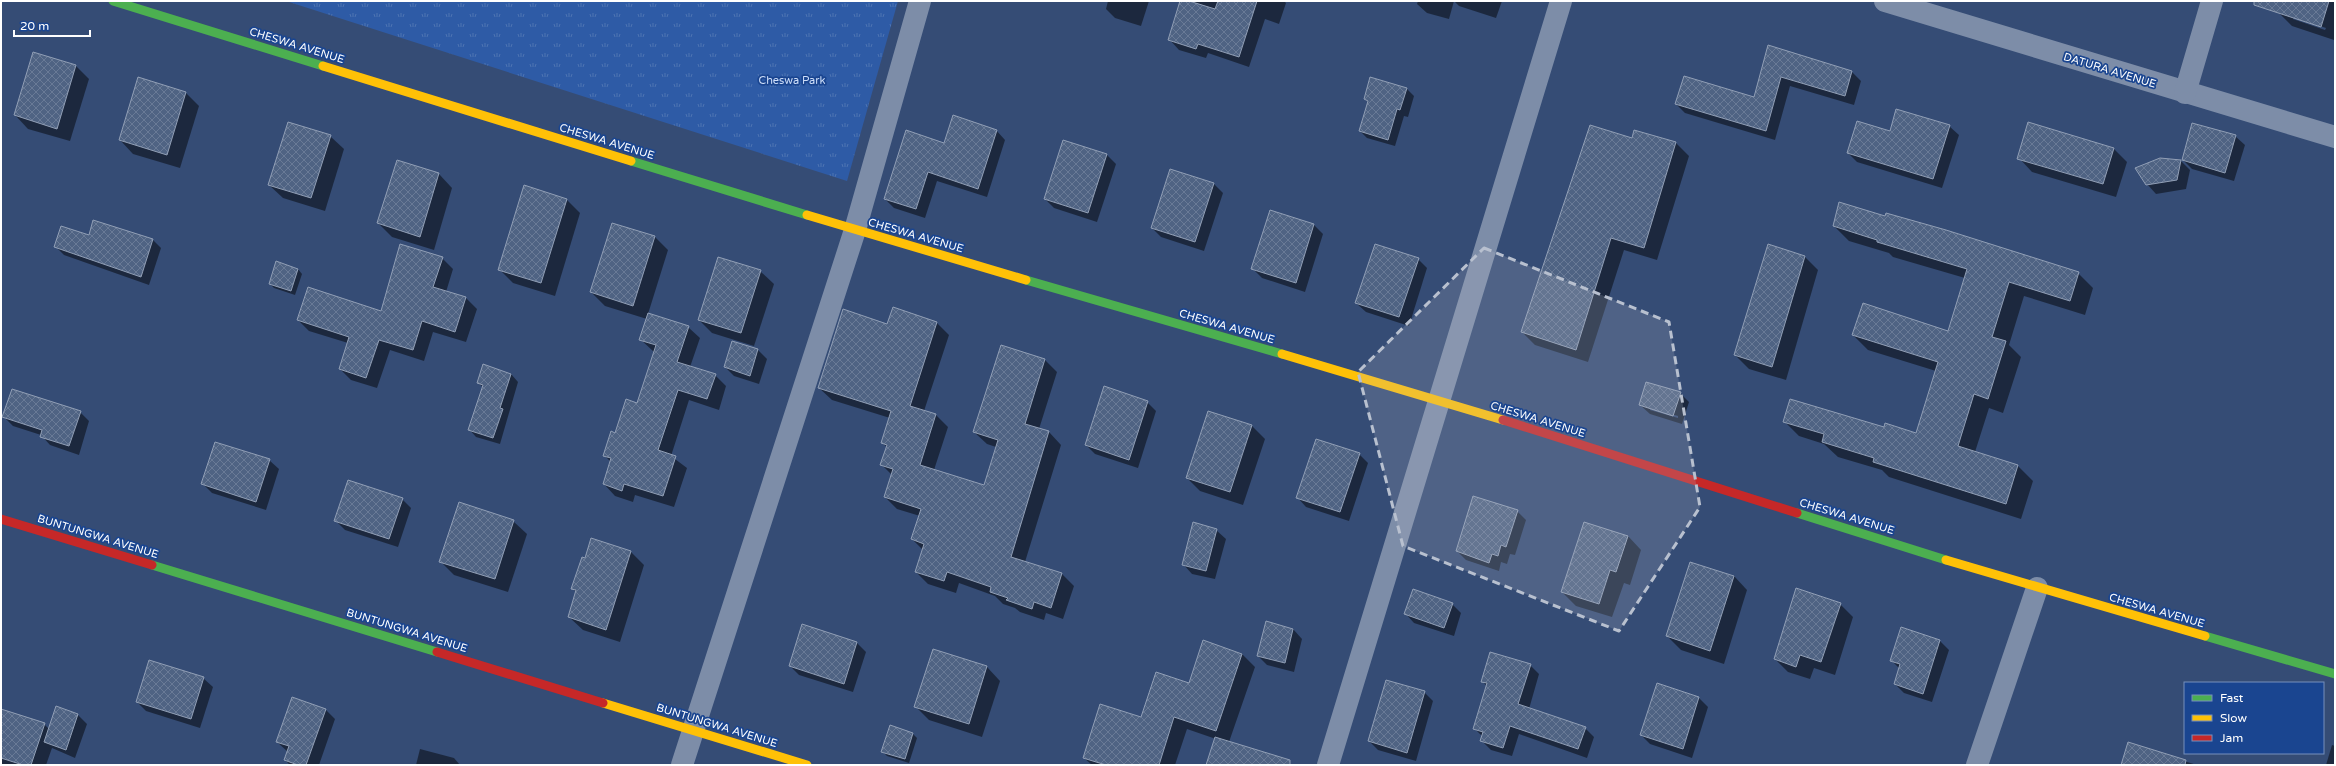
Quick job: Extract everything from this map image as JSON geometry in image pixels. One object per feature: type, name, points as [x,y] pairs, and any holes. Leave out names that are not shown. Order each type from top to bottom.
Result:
[{"type":"street","name":"CHESWA AVENUE","points":[[113,1],[854,230],[1441,401],[2037,588],[2335,674]]},
{"type":"street","points":[[682,765],[854,230],[920,1]]},
{"type":"street","points":[[1328,765],[1441,401],[1561,1]]},
{"type":"street","name":"DATURA AVENUE","points":[[1885,1],[2185,93],[2335,137]]},
{"type":"street","points":[[2185,93],[2212,1]]},
{"type":"street","name":"BUNTUNGWA AVENUE","points":[[1,519],[807,765]]},
{"type":"street","points":[[1977,765],[2037,588]]},
{"type":"highlighted area","points":[[1484,248],[1669,322],[1700,507],[1619,631],[1403,546],[1358,372]]},
{"type":"green space","name":"Cheswa Park","points":[[286,1],[898,1],[847,181]]},
{"type":"building","points":[[1180,1],[1189,1],[1215,9],[1218,1],[1257,1],[1239,57],[1198,44],[1196,49],[1168,40]]},
{"type":"building","points":[[2254,1],[2329,1],[2321,27],[2254,5]]},
{"type":"building","points":[[1768,45],[1852,71],[1845,96],[1781,77],[1766,131],[1675,104],[1684,76],[1754,97]]},
{"type":"building","points":[[33,52],[76,65],[57,129],[14,115]]},
{"type":"building","points":[[138,77],[186,92],[167,155],[119,140]]},
{"type":"building","points":[[1370,77],[1407,88],[1400,110],[1397,109],[1388,140],[1359,131],[1368,101],[1364,99]]},
{"type":"building","points":[[1896,109],[1950,125],[1933,179],[1847,153],[1857,121],[1890,131]]},
{"type":"building","points":[[953,115],[997,130],[978,189],[928,172],[916,209],[884,199],[906,130],[944,143]]},
{"type":"building","points":[[288,122],[331,135],[311,198],[268,185]]},
{"type":"building","points":[[2028,122],[2114,148],[2103,184],[2017,159]]},
{"type":"building","points":[[2192,123],[2236,135],[2225,173],[2182,160]]},
{"type":"building","points":[[1590,125],[1632,138],[1634,130],[1676,142],[1644,248],[1611,238],[1576,350],[1521,332]]},
{"type":"building","points":[[1063,140],[1107,154],[1088,213],[1044,199]]},
{"type":"building","points":[[2160,158],[2181,160],[2177,180],[2146,185],[2135,168]]},
{"type":"building","points":[[397,160],[439,173],[420,237],[377,223]]},
{"type":"building","points":[[1170,169],[1214,183],[1195,242],[1151,228]]},
{"type":"building","points":[[524,185],[567,199],[541,283],[498,270]]},
{"type":"building","points":[[1839,202],[1885,216],[1886,213],[1946,230],[2079,272],[2070,301],[2009,282],[1992,337],[2006,341],[1988,399],[1974,394],[1958,446],[2018,465],[2006,504],[1873,462],[1874,458],[1822,442],[1824,434],[1783,422],[1790,399],[1884,427],[1885,423],[1916,433],[1938,362],[1852,335],[1863,303],[1948,331],[1967,269],[1877,242],[1877,240],[1833,226]]},
{"type":"building","points":[[1270,210],[1314,224],[1296,283],[1251,269]]},
{"type":"building","points":[[93,220],[153,239],[141,277],[54,247],[61,226],[89,235]]},
{"type":"building","points":[[612,223],[655,236],[633,306],[590,292]]},
{"type":"building","points":[[400,244],[443,257],[433,287],[466,297],[455,332],[422,321],[413,350],[379,340],[366,378],[339,369],[349,337],[297,320],[308,287],[381,311]]},
{"type":"building","points":[[1375,244],[1419,258],[1399,317],[1355,303]]},
{"type":"building","points":[[1768,244],[1805,256],[1772,367],[1734,355]]},
{"type":"building","points":[[718,257],[761,270],[741,333],[698,320]]},
{"type":"building","points":[[276,261],[298,269],[291,291],[269,284]]},
{"type":"building","points":[[893,307],[937,322],[910,406],[936,414],[920,465],[984,485],[998,440],[973,432],[1001,345],[1045,359],[1025,424],[1049,431],[1011,557],[1062,573],[1051,608],[1034,602],[1032,609],[1006,600],[1008,598],[990,592],[991,587],[947,572],[944,581],[915,572],[924,544],[911,539],[921,509],[884,497],[893,469],[880,465],[887,445],[881,443],[891,411],[818,388],[843,309],[887,324]]},
{"type":"building","points":[[648,313],[689,326],[677,362],[716,374],[707,399],[678,390],[658,450],[676,456],[663,496],[624,484],[622,491],[603,484],[611,458],[603,456],[611,431],[615,433],[626,399],[637,403],[656,345],[639,340]]},
{"type":"building","points":[[732,341],[758,349],[750,376],[724,367]]},
{"type":"building","points":[[483,364],[511,374],[500,408],[503,409],[493,438],[468,430],[483,385],[477,383]]},
{"type":"building","points":[[1646,382],[1681,392],[1673,416],[1639,405]]},
{"type":"building","points":[[1104,386],[1148,401],[1129,460],[1085,445]]},
{"type":"building","points":[[12,389],[81,411],[69,446],[40,437],[42,430],[2,417]]},
{"type":"building","points":[[1208,411],[1252,425],[1230,492],[1186,478]]},
{"type":"building","points":[[1316,439],[1360,453],[1340,512],[1296,498]]},
{"type":"building","points":[[215,442],[270,459],[256,502],[201,484]]},
{"type":"building","points":[[348,480],[403,498],[389,539],[334,521]]},
{"type":"building","points":[[1473,496],[1518,510],[1506,547],[1501,545],[1498,556],[1492,554],[1489,563],[1456,551]]},
{"type":"building","points":[[459,502],[514,520],[495,579],[439,562]]},
{"type":"building","points":[[1193,522],[1217,529],[1206,571],[1182,565]]},
{"type":"building","points":[[1584,522],[1628,536],[1616,572],[1610,570],[1599,604],[1561,592]]},
{"type":"building","points":[[591,538],[631,551],[606,630],[568,617],[576,590],[571,589],[582,557],[585,558]]},
{"type":"building","points":[[1690,562],[1734,576],[1710,651],[1666,636]]},
{"type":"building","points":[[1796,588],[1841,603],[1821,662],[1800,655],[1796,667],[1774,659]]},
{"type":"building","points":[[1413,589],[1453,603],[1444,628],[1404,614]]},
{"type":"building","points":[[1266,621],[1293,629],[1285,663],[1257,656]]},
{"type":"building","points":[[802,624],[857,642],[844,684],[789,666]]},
{"type":"building","points":[[1901,627],[1940,640],[1923,694],[1894,684],[1900,664],[1890,661]]},
{"type":"building","points":[[1203,640],[1242,654],[1216,731],[1174,717],[1159,765],[1106,765],[1083,758],[1100,704],[1141,717],[1156,672],[1189,683]]},
{"type":"building","points":[[933,649],[987,666],[969,724],[914,707]]},
{"type":"building","points":[[1490,652],[1531,664],[1518,704],[1586,727],[1578,749],[1510,726],[1503,748],[1480,741],[1483,732],[1473,729],[1487,683],[1481,682]]},
{"type":"building","points":[[149,660],[204,677],[191,719],[136,702]]},
{"type":"building","points":[[1386,680],[1425,691],[1407,753],[1368,741]]},
{"type":"building","points":[[1657,683],[1699,697],[1683,749],[1640,735]]},
{"type":"building","points":[[292,697],[326,709],[306,765],[298,765],[284,760],[289,746],[276,742]]},
{"type":"building","points":[[56,706],[78,714],[66,750],[44,742]]},
{"type":"building","points":[[1,709],[45,723],[31,765],[23,765],[1,758]]},
{"type":"building","points":[[890,725],[913,733],[905,759],[881,752]]},
{"type":"building","points":[[1215,737],[1290,760],[1290,765],[1206,765]]},
{"type":"building","points":[[2128,742],[2186,760],[2185,765],[2121,765]]},
{"type":"traffic: fast","points":[[113,1],[323,66]]},
{"type":"traffic: fast","points":[[631,161],[807,215]]},
{"type":"traffic: fast","points":[[1026,280],[1282,354]]},
{"type":"traffic: fast","points":[[1797,513],[1946,560]]},
{"type":"traffic: fast","points":[[152,565],[437,652]]},
{"type":"traffic: fast","points":[[2205,636],[2335,674]]},
{"type":"traffic: slow","points":[[323,66],[631,161]]},
{"type":"traffic: slow","points":[[807,215],[1026,280]]},
{"type":"traffic: slow","points":[[1282,354],[1503,420]]},
{"type":"traffic: slow","points":[[1946,560],[2205,636]]},
{"type":"traffic: slow","points":[[603,703],[807,765]]},
{"type":"traffic: jam","points":[[1503,420],[1797,513]]},
{"type":"traffic: jam","points":[[1,519],[152,565]]},
{"type":"traffic: jam","points":[[437,652],[603,703]]}]
